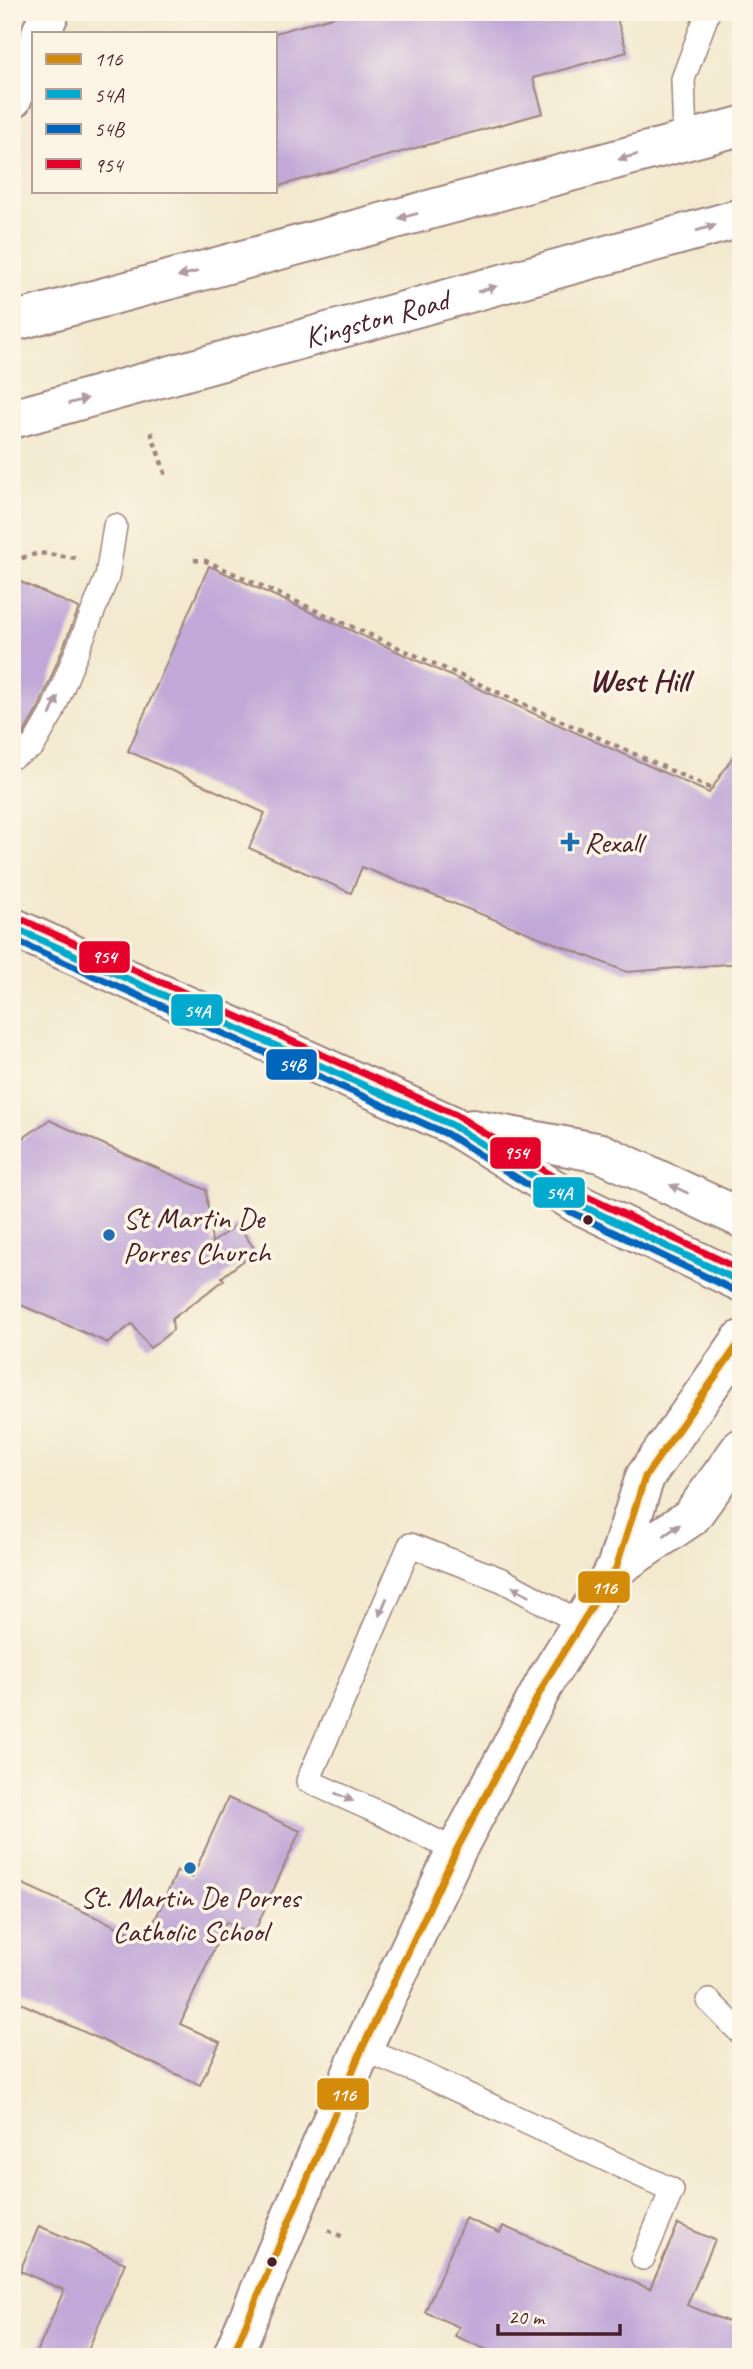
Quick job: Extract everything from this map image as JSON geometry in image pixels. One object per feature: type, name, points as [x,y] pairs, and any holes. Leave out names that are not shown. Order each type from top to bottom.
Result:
[{"type":"main road","points":[[41,32],[51,12]]},
{"type":"main road","points":[[12,99],[32,53]]},
{"type":"main road","points":[[12,321],[741,126]]},
{"type":"main road","name":"Kingston Road","points":[[12,419],[741,219]]},
{"type":"main road","points":[[12,927],[452,1125],[576,1203],[741,1282]]},
{"type":"main road","points":[[452,1125],[601,1153],[741,1218]]},
{"type":"main road","points":[[232,2357],[362,2049],[456,1851],[548,1677],[616,1568],[645,1476],[741,1340]]},
{"type":"main road","points":[[616,1568],[691,1517],[741,1448]]},
{"type":"lane","points":[[685,142],[684,79],[708,12]]},
{"type":"lane","points":[[12,757],[33,746],[52,713],[107,578],[115,526]]},
{"type":"lane","points":[[456,1851],[308,1781],[410,1545],[502,1580],[581,1623]]},
{"type":"lane","points":[[709,2001],[741,2033]]},
{"type":"lane","points":[[362,2049],[414,2070],[672,2190],[643,2258]]},
{"type":"path","points":[[150,432],[167,479]]},
{"type":"path","points":[[12,561],[39,553],[84,559]]},
{"type":"path","points":[[194,560],[206,561],[712,789]]},
{"type":"building","points":[[350,12],[615,12],[627,52],[533,78],[543,113],[276,187],[276,33]]},
{"type":"building","points":[[209,566],[709,793],[741,744],[741,963],[627,972],[362,867],[351,893],[249,848],[265,813],[128,751]]},
{"type":"building","points":[[12,578],[79,608],[39,707],[23,735],[12,741]]},
{"type":"building","name":"St Martin De Porres Church","points":[[49,1120],[206,1190],[212,1243],[237,1224],[256,1251],[222,1277],[224,1280],[172,1319],[173,1330],[150,1348],[132,1324],[108,1343],[12,1301],[12,1146]]},
{"type":"building","points":[[228,1798],[300,1831],[253,1935],[226,1922],[180,2024],[220,2042],[200,2085],[12,1999],[12,1879],[146,1940],[177,1871],[192,1878]]},
{"type":"building","points":[[465,2218],[500,2233],[503,2226],[650,2289],[678,2224],[715,2240],[687,2305],[741,2327],[741,2357],[503,2357],[455,2336],[459,2327],[425,2312]]},
{"type":"building","points":[[39,2226],[125,2263],[85,2357],[35,2357],[64,2290],[20,2271]]},
{"type":"transit line","name":"954","points":[[16,917],[456,1115],[581,1194],[741,1270]]},
{"type":"transit line","name":"54A","points":[[12,927],[452,1125],[576,1203],[741,1282]]},
{"type":"transit line","name":"54B","points":[[12,939],[447,1134],[571,1212],[736,1291]]},
{"type":"transit line","name":"116","points":[[232,2357],[362,2049],[456,1851],[548,1677],[616,1568],[645,1477],[741,1340]]},
{"type":"place","name":"Rexall","points":[[570,842]]},
{"type":"place","name":"St Martin De Porres Church","points":[[109,1235]]},
{"type":"place","name":"St. Martin De Porres Catholic School","points":[[190,1868]]},
{"type":"district","name":"West Hill","points":[[639,680]]}]
